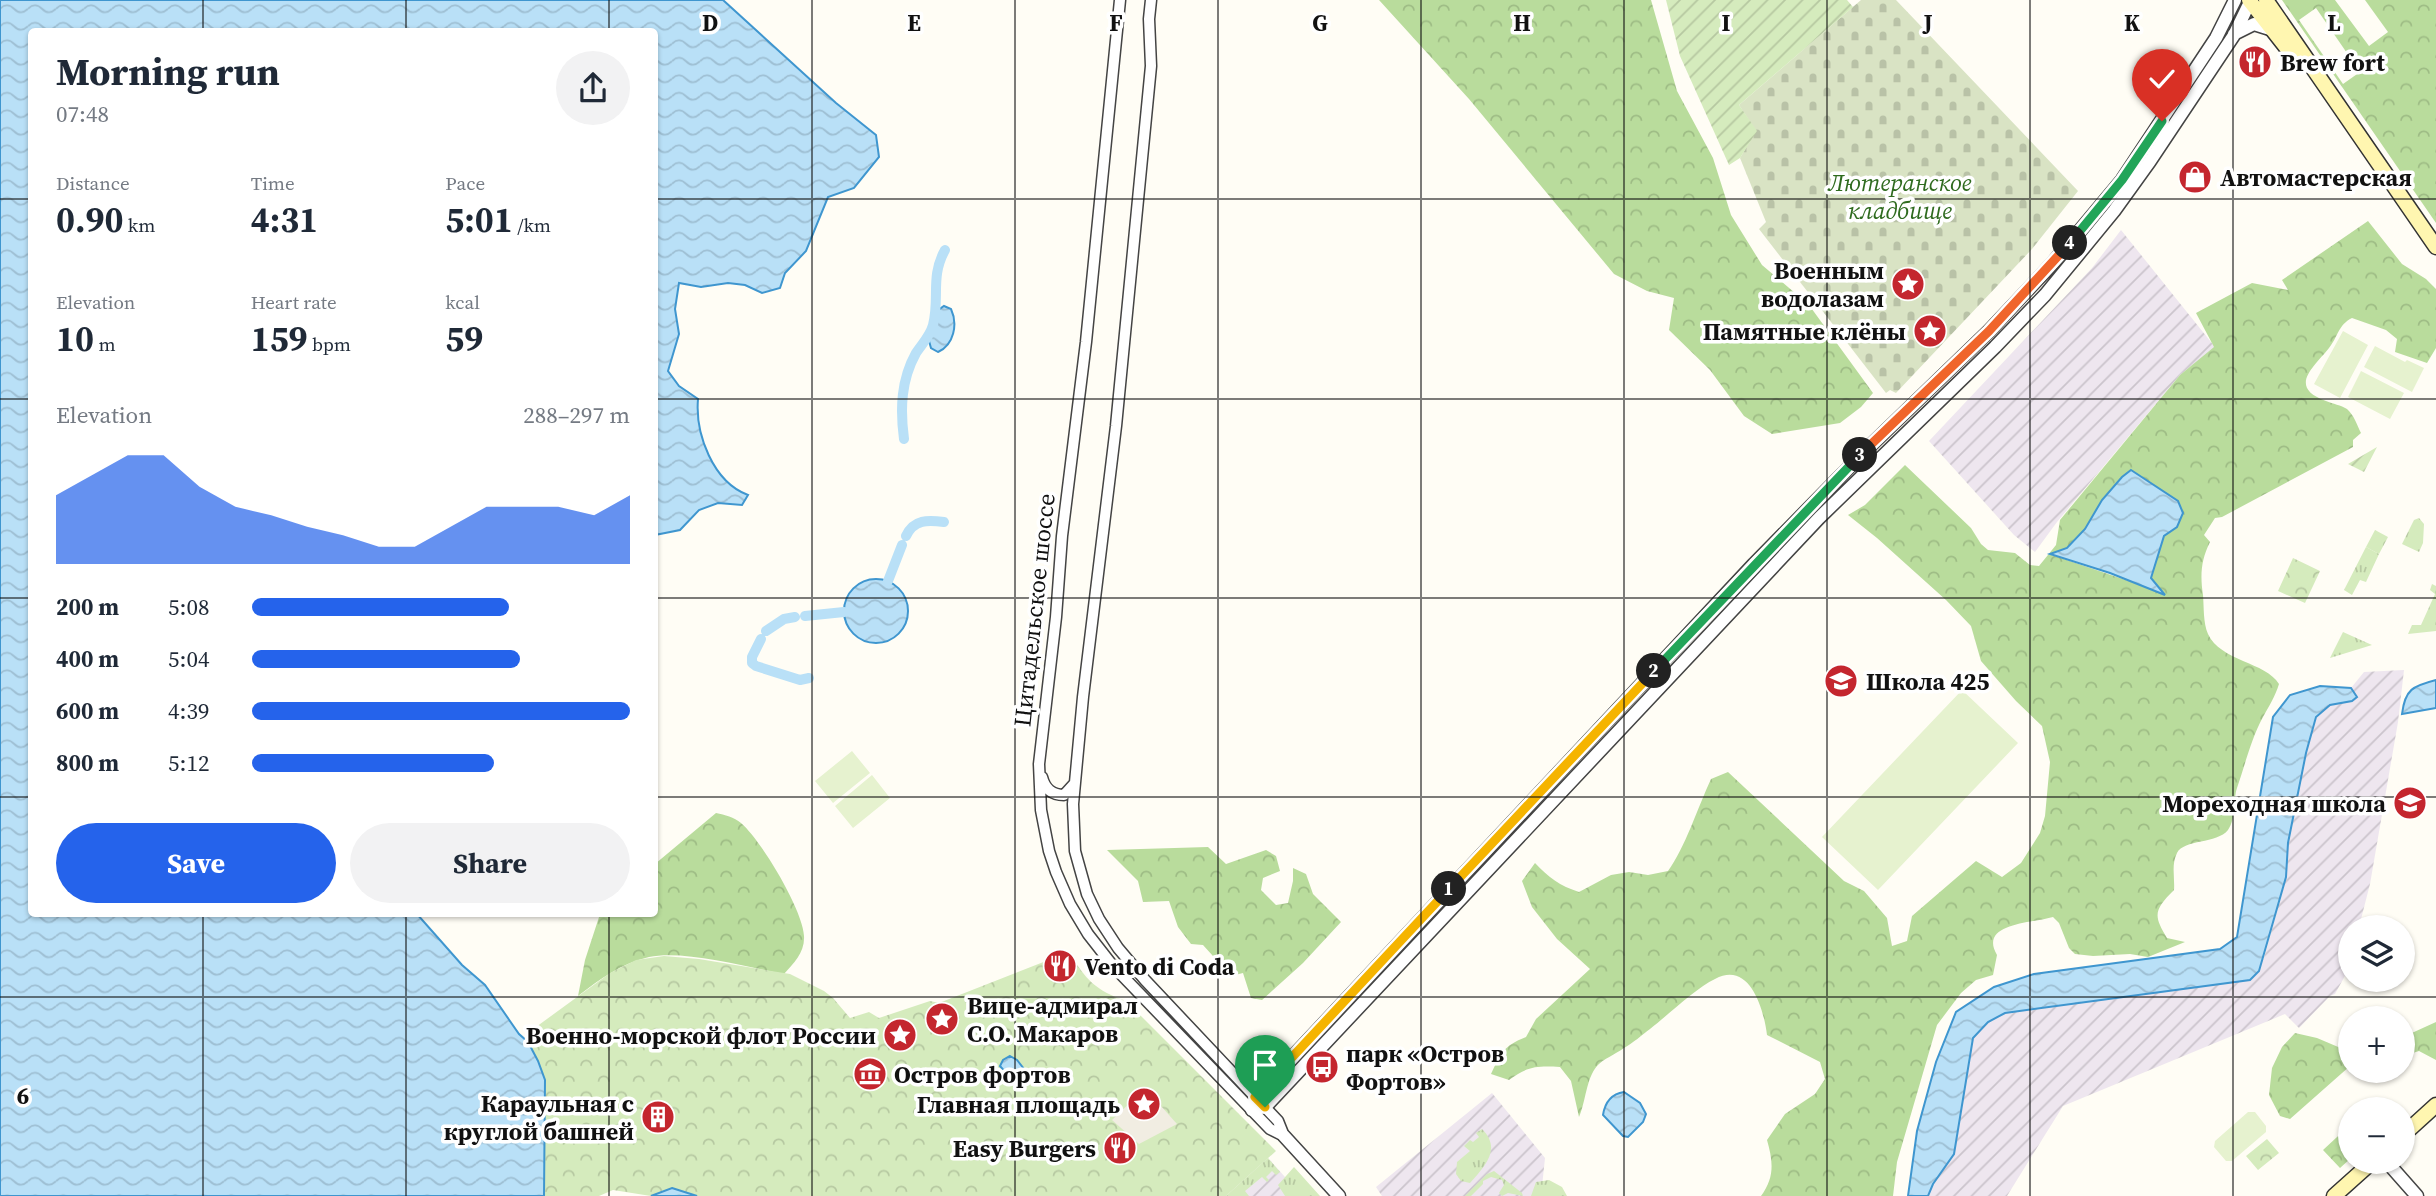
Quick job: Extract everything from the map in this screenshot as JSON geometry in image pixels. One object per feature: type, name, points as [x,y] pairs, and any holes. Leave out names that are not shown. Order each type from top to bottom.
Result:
[{"type":"main road","points":[[2266,0],[2436,247]]},
{"type":"main road","points":[[2250,1],[2357,134]]},
{"type":"main road","points":[[2415,1124],[2436,1105]]},
{"type":"main road","points":[[2334,1196],[2359,1174]]},
{"type":"street","name":"Цитадельское шоссе","points":[[1120,0],[1086,342],[1062,536],[1056,617],[1039,764],[1039,789],[1049,851],[1076,914],[1113,966],[1257,1105],[1278,1121],[1284,1136],[1339,1196]]},
{"type":"street","name":"Цитадельское шоссе","points":[[1151,0],[1150,80],[1116,426],[1083,697],[1075,783],[1075,851],[1087,894],[1118,948],[1257,1105]]},
{"type":"street","points":[[1257,1105],[1754,564],[1869,447],[1989,331],[2051,265],[2122,180],[2216,38],[2235,0]]},
{"type":"street","points":[[1257,1105],[1819,518],[2045,295],[2132,187],[2234,34],[2250,1]]},
{"type":"street","points":[[2234,34],[2254,24],[2273,30]]},
{"type":"street","points":[[1039,764],[1044,785],[1052,792],[1064,795],[1075,783]]},
{"type":"street","points":[[2398,1174],[2417,1196]]},
{"type":"shaded area","points":[[2121,230],[2215,347],[2180,375],[2035,552],[2014,535],[1929,441],[2092,268]]},
{"type":"shaded area","points":[[2404,670],[2398,722],[2370,884],[2362,915],[2338,915],[2338,988],[2335,994],[2299,1028],[2285,1014],[2063,1106],[2007,1196],[1928,1196],[1954,1154],[1973,1038],[1988,1022],[2004,1013],[2249,980],[2264,958],[2286,878],[2288,843],[2316,717],[2330,705],[2352,701],[2357,697],[2351,688],[2364,672]]},
{"type":"shaded area","name":"Главная площадь","points":[[1145,1088],[1177,1124],[1139,1144],[1112,1120]]},
{"type":"shaded area","points":[[1492,1093],[1545,1158],[1541,1196],[1382,1196],[1376,1187]]},
{"type":"shaded area","points":[[1268,1158],[1302,1196],[1226,1196]]},
{"type":"green space","points":[[1379,0],[1651,0],[1677,91],[1713,158],[1731,215],[1762,265],[1809,305],[1873,393],[1861,407],[1840,423],[1772,434],[1744,416],[1710,370],[1669,330],[1674,298],[1647,291],[1614,274],[1469,99]]},
{"type":"green space","points":[[1666,0],[1847,0],[1853,7],[1739,105],[1757,131],[1740,158],[1729,165],[1680,56]]},
{"type":"green space","name":"Лютеранское кладбище","points":[[1861,0],[1896,0],[2078,191],[2032,249],[1896,393],[1890,390],[1886,393],[1759,229],[1766,222],[1740,158],[1756,131],[1739,105]]},
{"type":"green space","points":[[2282,0],[2335,0],[2369,46],[2388,32],[2365,0],[2436,0],[2436,223]],"holes":[[[2316,8],[2360,72],[2343,84],[2299,20]]]},
{"type":"green space","points":[[2368,221],[2402,264],[2426,279],[2436,289],[2436,348],[2427,363],[2395,352],[2397,339],[2386,330],[2352,318],[2347,321],[2311,369],[2306,383],[2314,395],[2347,409],[2352,414],[2361,433],[2353,440],[2353,447],[2222,517],[2215,518],[2204,535],[2210,542],[2203,561],[2202,574],[2204,620],[2208,634],[2222,650],[2264,671],[2279,684],[2252,743],[2237,788],[2228,830],[2216,838],[2186,845],[2175,858],[2174,890],[2159,908],[2158,918],[2167,938],[2185,942],[2148,957],[2130,954],[2093,956],[2075,954],[2053,917],[2001,930],[1995,936],[1993,944],[1997,955],[1993,975],[1976,980],[1961,993],[1937,1025],[1897,1162],[1893,1196],[1761,1196],[1769,1182],[1772,1169],[1767,1140],[1785,1114],[1815,1094],[1825,1079],[1820,1062],[1767,1035],[1763,1013],[1753,990],[1737,976],[1727,975],[1707,983],[1634,1041],[1600,1063],[1593,1071],[1579,1117],[1571,1081],[1560,1067],[1533,1068],[1509,1080],[1491,1074],[1504,1051],[1526,1037],[1536,1019],[1590,969],[1557,939],[1532,907],[1522,881],[1535,863],[1555,880],[1579,892],[1611,875],[1629,872],[1648,875],[1668,871],[1686,839],[1711,779],[1728,772],[1844,881],[1864,891],[1887,918],[1892,946],[1907,941],[1912,916],[1976,861],[2002,877],[2021,863],[2040,833],[2045,816],[2050,762],[2042,726],[1981,661],[1971,626],[1946,600],[1848,515],[1865,505],[1905,465],[1971,528],[1988,550],[2015,553],[2030,565],[2039,566],[2056,545],[2060,520],[2180,375],[2214,347],[2196,313],[2252,283],[2288,290],[2282,280]],"holes":[[[2102,500],[2177,527],[2164,536],[2151,578],[2164,593],[2052,555],[2067,548],[2085,529]]]},
{"type":"green space","points":[[2343,331],[2368,345],[2340,398],[2314,384]]},
{"type":"green space","points":[[2375,346],[2405,362],[2407,360],[2424,368],[2412,392],[2364,367]]},
{"type":"green space","points":[[2361,371],[2404,393],[2390,419],[2348,397]]},
{"type":"green space","points":[[2377,447],[2364,472],[2348,464]]},
{"type":"green space","points":[[2419,518],[2424,524],[2423,543],[2419,552],[2402,544],[2414,520]]},
{"type":"green space","points":[[2375,530],[2388,537],[2379,554],[2366,547]]},
{"type":"green space","points":[[2366,547],[2379,554],[2366,582],[2360,580],[2352,595],[2344,590]]},
{"type":"green space","points":[[2293,558],[2320,571],[2305,603],[2278,591]]},
{"type":"green space","points":[[2432,584],[2436,586],[2436,631],[2408,634],[2412,625],[2421,625],[2435,594],[2430,590]]},
{"type":"green space","points":[[2343,632],[2372,645],[2330,658]]},
{"type":"green space","points":[[1962,690],[2018,743],[1878,890],[1822,837]]},
{"type":"green space","points":[[852,751],[870,773],[833,803],[815,781]]},
{"type":"green space","points":[[872,775],[890,798],[853,828],[835,806]]},
{"type":"green space","points":[[716,813],[741,823],[769,859],[797,910],[804,936],[803,947],[795,961],[784,974],[698,957],[649,957],[620,967],[578,996],[585,960],[599,917],[658,917],[658,861]]},
{"type":"green space","points":[[1208,847],[1226,864],[1266,850],[1276,856],[1280,871],[1263,878],[1261,890],[1276,905],[1288,903],[1293,868],[1306,874],[1313,894],[1341,922],[1303,963],[1262,1000],[1251,998],[1243,973],[1231,976],[1203,945],[1191,944],[1178,927],[1169,901],[1143,902],[1138,881],[1107,850]]},
{"type":"green space","name":"Остров фортов","points":[[1069,952],[1092,983],[1106,993],[1126,1001],[1276,1151],[1226,1196],[697,1196],[672,1188],[651,1196],[613,1190],[599,1196],[544,1196],[545,1080],[528,1042],[536,1027],[610,973],[636,960],[664,956],[699,959],[790,974],[824,991],[850,1018],[869,1012],[879,1018],[930,1001],[939,1003]]},
{"type":"green space","points":[[2436,1022],[2436,1060],[2419,1051],[2415,1052],[2415,1032]]},
{"type":"green space","points":[[2295,1033],[2338,1047],[2338,1077],[2290,1119],[2280,1116],[2269,1095],[2272,1068],[2282,1047]]},
{"type":"green space","points":[[2248,1112],[2255,1112],[2266,1126],[2266,1132],[2232,1161],[2226,1161],[2214,1147],[2215,1141]]},
{"type":"green space","points":[[1482,1129],[1491,1143],[1489,1157],[1470,1183],[1461,1181],[1456,1174],[1457,1162],[1470,1151],[1464,1146],[1479,1137],[1476,1133]]},
{"type":"green space","points":[[2338,1136],[2338,1166],[2323,1150]]},
{"type":"green space","points":[[2267,1139],[2279,1153],[2258,1170],[2246,1156]]},
{"type":"green space","points":[[1268,1158],[1280,1172],[1276,1175],[1272,1171],[1266,1177],[1269,1180],[1267,1182],[1262,1177],[1245,1191],[1249,1196],[1226,1196]]},
{"type":"green space","points":[[1294,1167],[1320,1196],[1285,1196],[1278,1185]]},
{"type":"green space","points":[[1494,1171],[1523,1196],[1508,1193],[1502,1196],[1499,1193],[1504,1185],[1502,1180],[1491,1177],[1483,1181],[1471,1196],[1465,1196],[1487,1174]]},
{"type":"green space","points":[[1549,1180],[1562,1187],[1567,1196],[1531,1196],[1536,1182]]},
{"type":"water","points":[[0,0],[723,0],[836,103],[876,135],[879,157],[854,188],[828,197],[806,251],[785,273],[780,288],[762,293],[745,285],[728,283],[701,287],[679,283],[675,309],[679,334],[668,371],[679,386],[698,399],[703,441],[716,468],[736,489],[748,495],[742,505],[718,503],[699,510],[680,530],[658,534],[658,28],[28,28],[28,917],[420,917],[462,965],[485,985],[519,1034],[528,1042],[538,1061],[545,1080],[544,1196],[0,1196]]},
{"type":"water","points":[[944,306],[951,309],[954,327],[948,344],[938,352],[931,348],[927,334],[934,313]]},
{"type":"water","points":[[2131,470],[2178,501],[2183,513],[2177,527],[2164,536],[2151,578],[2165,595],[2110,573],[2050,554],[2067,548],[2085,529],[2102,500]]},
{"type":"water","points":[[870,579],[882,579],[899,588],[906,599],[906,623],[899,634],[882,643],[870,643],[858,638],[849,629],[844,617],[844,605],[849,593],[858,584]]},
{"type":"water","points":[[2436,680],[2436,708],[2402,714],[2405,699],[2412,690]]},
{"type":"water","points":[[2320,686],[2351,688],[2357,697],[2352,701],[2330,705],[2316,717],[2288,843],[2286,877],[2259,971],[2250,980],[2005,1013],[1988,1022],[1973,1038],[1954,1154],[1928,1196],[1908,1196],[1917,1131],[1936,1062],[1956,1012],[1994,987],[2034,974],[2220,949],[2237,937],[2273,717],[2290,695]]},
{"type":"water","points":[[1010,1056],[1017,1060],[1028,1074],[1023,1085],[1016,1085],[1000,1066],[1003,1060]]},
{"type":"water","points":[[1624,1092],[1640,1103],[1646,1114],[1643,1122],[1628,1137],[1623,1136],[1603,1115],[1609,1099]]},
{"type":"water","points":[[672,1188],[697,1196],[651,1196]]},
{"type":"waterway","points":[[904,439],[902,406],[907,374],[933,325],[936,278],[945,250]]},
{"type":"waterway","points":[[906,536],[917,524],[927,521],[944,522]]},
{"type":"waterway","points":[[888,581],[902,545]]},
{"type":"waterway","points":[[805,616],[844,612]]},
{"type":"waterway","points":[[766,631],[784,619],[795,617]]},
{"type":"waterway","points":[[761,639],[752,657],[752,663],[800,680],[809,678]]},
{"type":"place","name":"Brew fort","points":[[2255,62]]},
{"type":"place","name":"Автомастерская","points":[[2195,177]]},
{"type":"place","name":"Военным водолазам","points":[[1908,284]]},
{"type":"place","name":"Памятные клёны","points":[[1930,331]]},
{"type":"place","name":"Школа 425","points":[[1841,681]]},
{"type":"place","name":"Мореходная школа","points":[[2410,803]]},
{"type":"place","name":"Vento di Coda","points":[[1060,966]]},
{"type":"place","name":"Вице-адмирал С.О. Макаров","points":[[942,1019]]},
{"type":"place","name":"Военно-морской флот России","points":[[900,1035]]},
{"type":"place","name":"парк «Остров Фортов»","points":[[1322,1067]]},
{"type":"place","name":"Остров фортов","points":[[870,1074]]},
{"type":"place","name":"Главная площадь","points":[[1144,1104]]},
{"type":"place","name":"Караульная с круглой башней","points":[[658,1117]]},
{"type":"place","name":"Easy Burgers","points":[[1120,1148]]},
{"type":"route","points":[[1265,1107],[1255,1097],[1408,932],[1754,564],[1904,412],[1989,331],[2051,265],[2122,180],[2162,121]]}]
